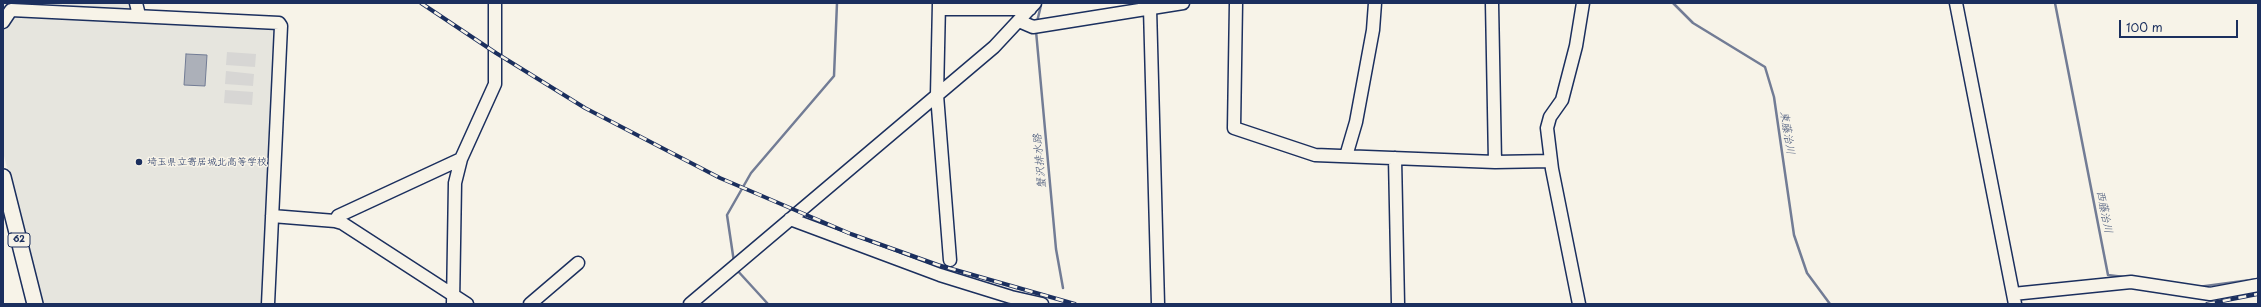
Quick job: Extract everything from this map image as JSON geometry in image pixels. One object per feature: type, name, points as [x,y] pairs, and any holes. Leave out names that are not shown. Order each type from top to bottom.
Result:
[{"type":"main road","name":"62","points":[[3,177],[35,304]]},
{"type":"street","points":[[136,3],[139,15]]},
{"type":"street","points":[[454,299],[455,183],[462,159],[495,84],[495,3]]},
{"type":"street","points":[[1019,21],[1033,27],[1183,3]]},
{"type":"street","points":[[1236,3],[1234,128],[1315,155],[1495,162],[1551,161]]},
{"type":"street","points":[[1346,156],[1356,122],[1373,30],[1375,3]]},
{"type":"street","points":[[1492,3],[1495,162]]},
{"type":"street","points":[[1579,304],[1551,161],[1547,128],[1550,117],[1562,100],[1576,46],[1583,3]]},
{"type":"street","points":[[1956,3],[2014,299],[2131,282],[2210,294],[2258,285]]},
{"type":"street","points":[[950,260],[937,96],[939,6],[1032,6]]},
{"type":"street","points":[[690,304],[994,47],[1032,6]]},
{"type":"street","points":[[1150,8],[1158,304]]},
{"type":"street","points":[[3,22],[11,10],[139,15],[279,23],[281,26],[268,304]]},
{"type":"street","points":[[1395,158],[1398,304]]},
{"type":"street","points":[[335,221],[338,216],[462,159]]},
{"type":"street","points":[[272,216],[335,221],[342,223],[454,299],[467,304]]},
{"type":"street","points":[[790,219],[940,275],[1011,297],[1042,304]]},
{"type":"street","points":[[530,304],[578,263]]},
{"type":"shaded area","points":[[3,3],[133,3],[133,11],[9,7],[3,20]]},
{"type":"shaded area","name":"埼玉県立寄居城北高等学校","points":[[17,15],[272,26],[278,32],[264,304],[42,304],[3,152],[3,26],[6,26]]},
{"type":"shaded area","points":[[227,52],[256,54],[255,67],[226,65]]},
{"type":"shaded area","points":[[186,54],[207,55],[205,86],[184,85]]},
{"type":"shaded area","points":[[226,71],[254,74],[253,86],[225,84]]},
{"type":"shaded area","points":[[225,90],[253,92],[252,105],[224,103]]},
{"type":"waterway","points":[[734,262],[727,215],[751,173],[834,76],[837,3]]},
{"type":"waterway","name":"東藤治川","points":[[1673,3],[1693,23],[1765,67],[1774,97],[1794,235],[1807,273],[1830,304]]},
{"type":"waterway","name":"西藤治川","points":[[2055,3],[2108,275],[2124,277]]},
{"type":"waterway","name":"蟹沢排水路","points":[[1037,22],[1041,5]]},
{"type":"waterway","name":"蟹沢排水路","points":[[1036,31],[1056,249],[1063,288]]},
{"type":"waterway","points":[[736,269],[768,304]]},
{"type":"waterway","name":"西藤治川","points":[[2198,287],[2258,279]]},
{"type":"railway","points":[[421,3],[496,53],[585,108],[720,178],[851,234],[938,265],[1075,304]]},
{"type":"railway","points":[[2207,304],[2258,294]]},
{"type":"place","name":"埼玉県立寄居城北高等学校","points":[[139,162]]}]
